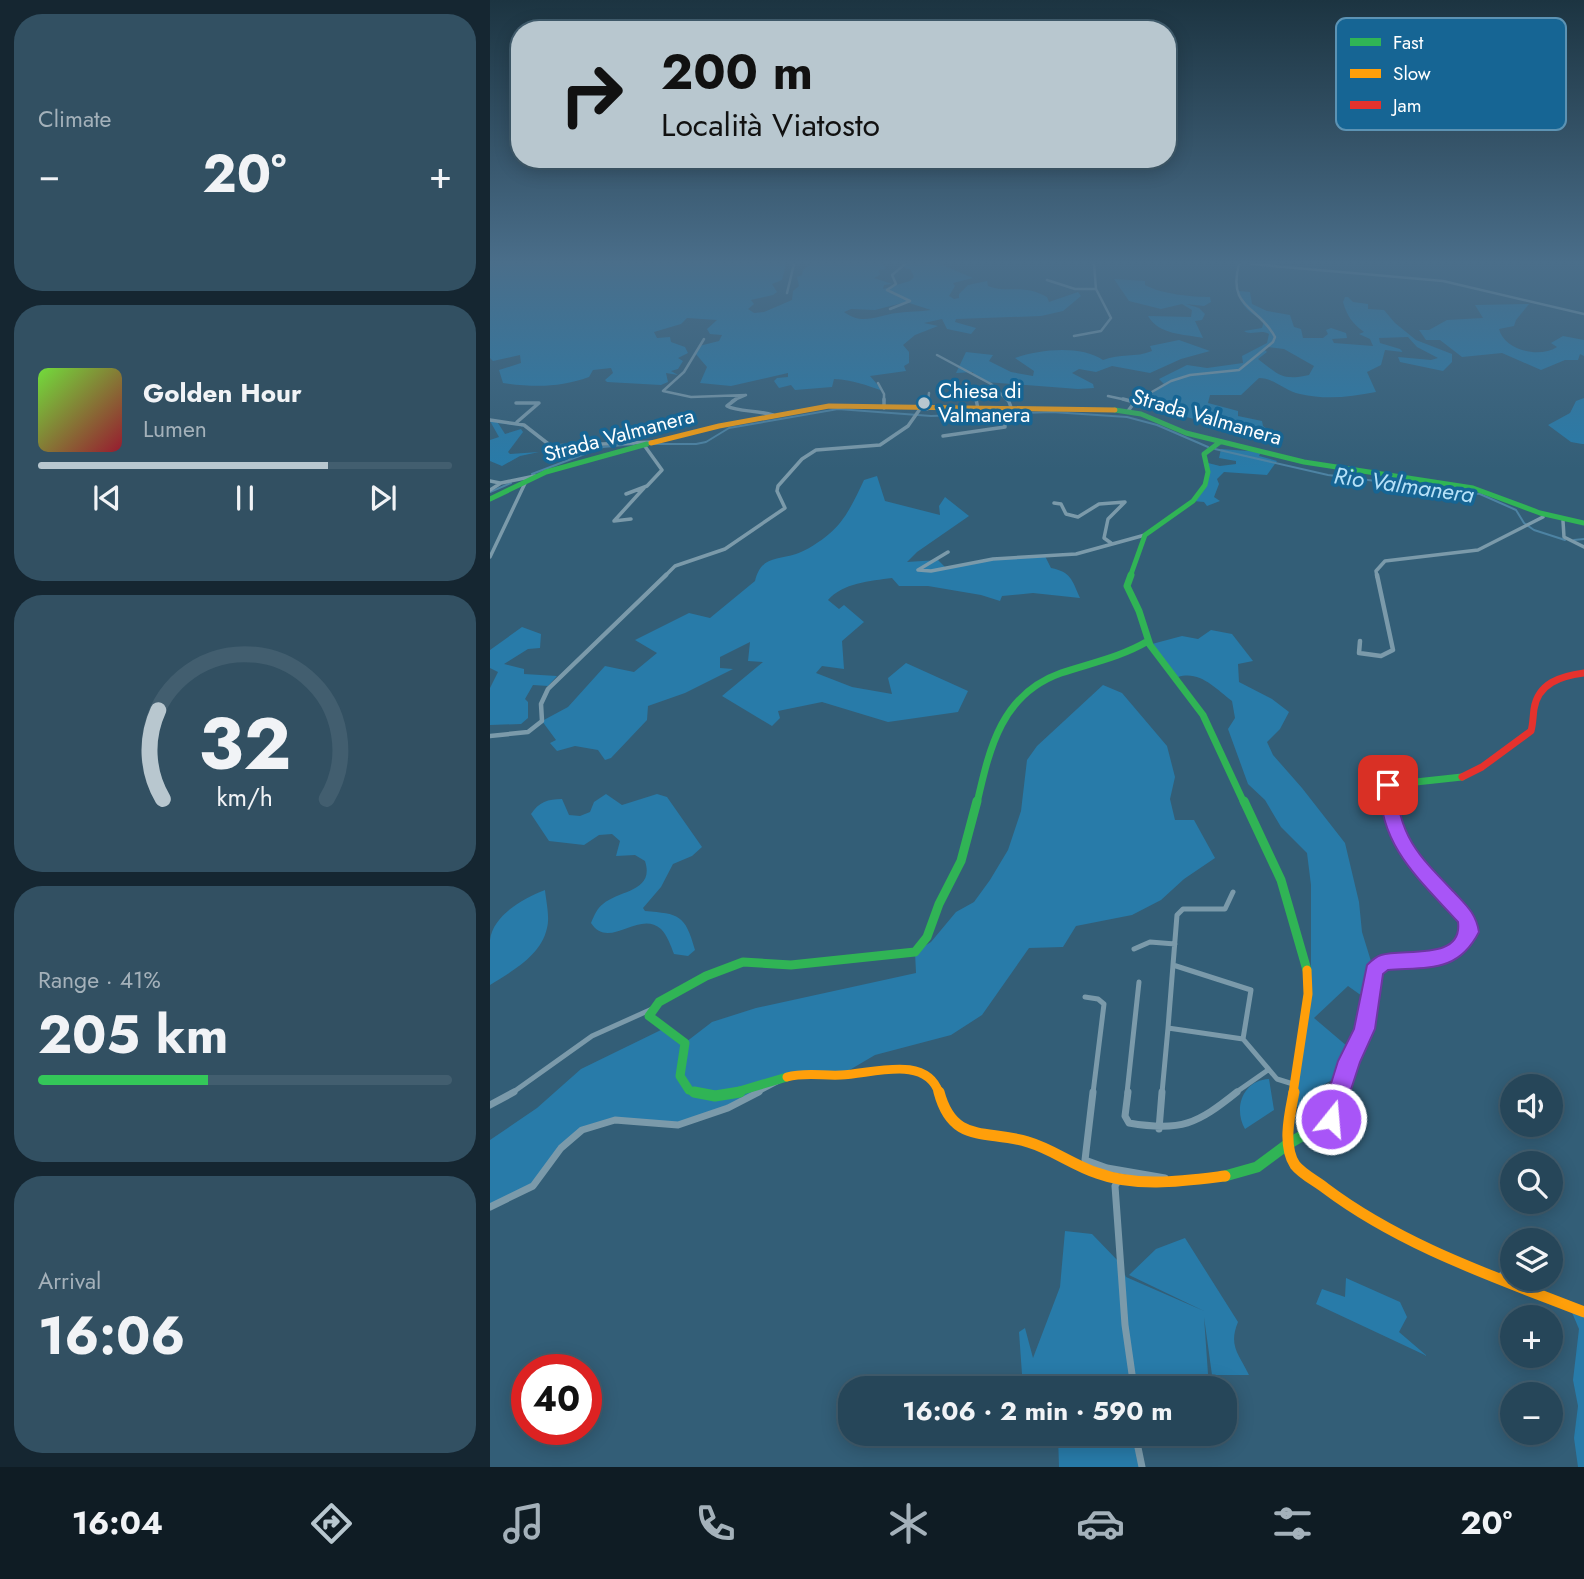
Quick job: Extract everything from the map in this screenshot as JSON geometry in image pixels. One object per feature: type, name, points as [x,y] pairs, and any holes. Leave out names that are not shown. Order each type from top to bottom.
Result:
[{"type":"street","points":[[1074,335],[1101,332]]},
{"type":"street","points":[[1128,411],[1134,401],[1153,389],[1185,376],[1239,370],[1273,342],[1275,337],[1273,332]]},
{"type":"street","points":[[704,339],[684,372],[663,391],[691,397],[746,395],[730,401],[727,406],[736,411],[753,409],[774,416]]},
{"type":"street","points":[[937,355],[948,365],[984,379],[1007,399],[1010,412],[1005,419],[1005,427],[943,436]]},
{"type":"street","points":[[878,383],[885,397],[883,409]]},
{"type":"street","points":[[490,736],[528,732],[542,721],[542,696],[675,566],[725,549],[785,508],[777,491],[778,486],[802,459],[816,450],[880,445],[908,426],[920,412],[929,393]]},
{"type":"street","points":[[957,398],[989,396]]},
{"type":"street","points":[[1108,396],[1134,401]]},
{"type":"street","points":[[975,397],[979,410]]},
{"type":"street","points":[[516,403],[539,403],[516,422]]},
{"type":"street","name":"Strada Valmanera","points":[[490,499],[531,477],[649,443],[830,406],[920,412],[1128,411],[1158,420],[1215,446],[1473,488],[1493,494],[1543,517],[1584,523]]},
{"type":"street","points":[[490,420],[516,422],[531,428],[544,443],[551,446],[649,443],[662,470],[657,480],[626,494]]},
{"type":"street","points":[[948,552],[918,570],[931,571],[993,559],[1076,554],[1145,535],[1193,501],[1202,491],[1208,472],[1203,457],[1215,446]]},
{"type":"street","points":[[490,489],[501,483],[531,477]]},
{"type":"street","points":[[490,557],[531,477]]},
{"type":"street","points":[[490,481],[501,483]]},
{"type":"street","points":[[631,519],[614,521],[645,487]]},
{"type":"street","points":[[1054,503],[1061,504],[1066,514],[1079,518],[1094,506],[1119,500],[1125,502],[1108,519],[1104,538],[1111,543]]},
{"type":"street","points":[[1360,641],[1359,653],[1366,655],[1386,655],[1392,650],[1377,571],[1385,561],[1478,550],[1543,517]]},
{"type":"street","points":[[1563,522],[1567,540],[1584,547]]},
{"type":"street","points":[[1145,535],[1126,583],[1148,641],[1200,710],[1281,880],[1308,972],[1306,1014],[1288,1118],[1288,1144],[1296,1166],[1337,1197],[1418,1246],[1500,1278]]},
{"type":"street","points":[[490,1105],[503,1100],[580,1042],[625,1018],[652,1009],[706,976],[743,962],[791,965],[915,952],[923,946],[935,912],[956,876],[964,854],[991,743],[1018,698],[1027,690],[1060,675],[1136,650],[1148,641]]},
{"type":"street","points":[[652,1009],[649,1016],[653,1023],[678,1033],[684,1040],[679,1073],[681,1081],[692,1091],[710,1097],[726,1096],[804,1072],[841,1075],[913,1070],[933,1080],[944,1113],[964,1130],[1029,1142],[1117,1180],[1169,1181],[1235,1175],[1257,1167],[1288,1144],[1327,1123],[1335,1112],[1349,1061],[1364,1029],[1374,971],[1383,962],[1445,957],[1462,945],[1469,932],[1467,919],[1415,863],[1395,832],[1388,806],[1388,785],[1408,780],[1454,780],[1470,773],[1531,731],[1537,698],[1548,682],[1560,675],[1584,673]]},
{"type":"street","points":[[1159,1129],[1177,915],[1183,909],[1225,909],[1233,892]]},
{"type":"street","points":[[1134,949],[1150,942],[1175,944]]},
{"type":"street","points":[[1173,965],[1251,990],[1243,1039]]},
{"type":"street","points":[[1139,982],[1125,1116],[1129,1124],[1159,1129],[1198,1122],[1219,1110],[1250,1080],[1268,1070]]},
{"type":"street","points":[[1085,997],[1098,999],[1104,1004],[1085,1160],[1107,1168],[1154,1175],[1169,1181]]},
{"type":"street","points":[[1168,1028],[1243,1039],[1277,1079],[1294,1085]]},
{"type":"street","points":[[490,1207],[533,1186],[561,1148],[582,1130],[615,1120],[678,1125],[729,1108],[779,1081]]},
{"type":"street","points":[[1123,1179],[1115,1186],[1123,1302],[1132,1376]]},
{"type":"street","points":[[1532,1291],[1584,1312]]},
{"type":"street","points":[[1138,1446],[1142,1467]]},
{"type":"shaded area","points":[[490,332],[654,332],[657,338],[670,337],[671,342],[685,347],[688,353],[678,358],[683,361],[678,369],[671,371],[678,375],[666,373],[668,382],[661,385],[607,382],[605,380],[613,373],[611,368],[593,370],[589,377],[557,385],[503,383],[499,370],[521,363],[520,355],[493,361],[490,358]]},
{"type":"shaded area","points":[[921,332],[903,345],[909,352],[909,363],[904,366],[906,371],[870,376],[883,391],[834,379],[832,387],[795,390],[791,385],[779,388],[774,381],[788,377],[788,373],[731,386],[700,383],[707,367],[695,353],[699,346],[719,341],[722,335],[710,334]]},
{"type":"shaded area","points":[[1174,332],[1200,332],[1203,338]]},
{"type":"shaded area","points":[[1264,332],[1302,332],[1303,338],[1323,338],[1327,332],[1344,332],[1347,338],[1332,339],[1334,343],[1373,346],[1370,339],[1359,334],[1407,332],[1416,340],[1452,354],[1452,362],[1443,371],[1400,362],[1398,357],[1431,360],[1438,358],[1417,347],[1408,337],[1379,338],[1380,343],[1403,352],[1385,350],[1381,365],[1367,372],[1376,392],[1338,397],[1310,396],[1259,378],[1241,395],[1210,395],[1208,403],[1238,411],[1238,416],[1262,421],[1263,426],[1271,432],[1227,429],[1229,426],[1221,421],[1201,421],[1148,401],[1141,402],[1164,384],[1159,379],[1187,365],[1207,368],[1243,363],[1242,356],[1267,343],[1269,334]],"holes":[[[1268,347],[1284,349],[1314,366],[1309,375],[1287,377],[1258,359],[1267,352],[1264,349]]]},
{"type":"shaded area","points":[[1421,332],[1500,332],[1515,347],[1541,352],[1557,347],[1551,343],[1563,336],[1584,340],[1584,356],[1580,354],[1578,360],[1565,360],[1541,370],[1502,353],[1462,357],[1440,340],[1426,340]]},
{"type":"shaded area","points":[[1179,340],[1210,351],[1181,359],[1150,373],[1112,366],[1096,372],[1079,369],[1072,373],[1093,384],[1094,388],[986,382],[974,376],[973,372],[956,373],[966,352],[993,355],[989,361],[1011,372],[1033,376],[1034,371],[1015,358],[1036,352],[1072,350],[1103,360],[1146,353],[1152,351],[1150,346]]},
{"type":"shaded area","points":[[1584,398],[1582,444],[1571,442],[1548,425],[1570,413],[1576,401]]},
{"type":"shaded area","points":[[490,421],[528,427],[498,423],[505,434],[521,429],[523,432],[508,452],[510,454],[539,452],[520,456],[502,466],[490,461],[490,440],[499,437]]},
{"type":"shaded area","points":[[1221,449],[1261,452],[1259,456],[1277,461],[1267,475],[1224,472],[1217,479],[1219,484],[1214,497],[1220,501],[1207,506],[1204,502],[1193,501],[1202,491],[1208,463],[1220,466],[1236,464],[1236,461],[1219,458]]},
{"type":"shaded area","points":[[877,476],[885,501],[940,515],[939,506],[945,497],[969,516],[907,562],[938,560],[945,567],[993,559],[1045,556],[1051,568],[1070,578],[1080,598],[1033,593],[1002,596],[1000,601],[928,586],[899,586],[892,578],[849,586],[828,600],[839,609],[844,605],[864,622],[842,641],[844,669],[822,666],[816,673],[852,687],[892,694],[888,678],[906,663],[968,691],[958,712],[888,722],[822,702],[778,711],[780,718],[772,726],[722,696],[763,662],[748,661],[750,642],[720,657],[720,668],[733,669],[685,693],[648,706],[647,720],[611,758],[605,760],[598,750],[575,746],[557,751],[550,743],[556,740],[542,721],[568,707],[605,666],[634,672],[657,653],[635,640],[689,613],[710,618],[755,581],[761,567],[766,563],[800,553],[829,534],[845,516],[864,480]]},
{"type":"shaded area","points":[[522,627],[541,634],[540,648],[528,649],[504,664],[524,669],[524,674],[557,676],[548,686],[533,685],[525,699],[528,702],[528,718],[521,724],[490,725],[490,688],[498,672],[490,668],[490,650]]},
{"type":"shaded area","points":[[1211,630],[1232,634],[1253,661],[1238,664],[1239,682],[1272,699],[1289,712],[1280,729],[1267,742],[1273,755],[1345,843],[1359,902],[1362,932],[1374,971],[1369,1001],[1348,986],[1314,1018],[1354,1052],[1341,1088],[1334,1079],[1317,1088],[1324,1098],[1308,1111],[1294,1106],[1311,985],[1311,885],[1307,853],[1281,827],[1265,800],[1248,784],[1228,729],[1235,718],[1232,701],[1201,678],[1178,677],[1152,644],[1182,636],[1198,639]]},
{"type":"shaded area","points":[[1103,685],[1122,693],[1167,746],[1175,777],[1170,799],[1175,820],[1194,820],[1215,858],[1184,879],[1161,900],[1132,915],[1076,926],[1063,947],[1029,948],[982,1015],[951,1035],[875,1055],[841,1075],[804,1072],[730,1107],[678,1125],[615,1120],[582,1130],[561,1148],[533,1186],[490,1207],[490,1140],[537,1108],[581,1069],[663,1029],[686,1042],[712,1022],[756,1008],[916,973],[915,952],[931,942],[956,912],[974,902],[1008,850],[1021,811],[1027,760],[1037,746]]},
{"type":"shaded area","points":[[606,794],[622,805],[657,794],[667,797],[702,847],[692,856],[673,864],[661,887],[643,908],[645,911],[673,915],[684,923],[695,950],[688,956],[674,954],[663,931],[652,924],[606,933],[591,923],[603,904],[640,885],[647,871],[645,861],[635,855],[616,856],[620,841],[612,834],[599,835],[584,845],[549,841],[531,814],[544,802],[562,799],[569,815],[580,816],[590,812],[594,802]]},
{"type":"shaded area","points":[[545,890],[548,924],[539,947],[524,962],[490,985],[492,931],[503,915],[519,903]]},
{"type":"shaded area","points":[[1269,1079],[1274,1110],[1245,1129],[1240,1112],[1243,1096],[1253,1084]]},
{"type":"shaded area","points":[[1065,1231],[1092,1234],[1120,1263],[1126,1277],[1204,1311],[1129,1275],[1156,1249],[1185,1238],[1238,1322],[1234,1344],[1249,1375],[1212,1375],[1204,1317],[1208,1376],[1022,1376],[1019,1332],[1025,1328],[1033,1358],[1060,1287]]},
{"type":"shaded area","points":[[1346,1278],[1400,1302],[1407,1317],[1399,1332],[1427,1356],[1316,1304],[1322,1289],[1345,1297]]},
{"type":"shaded area","points":[[1571,1310],[1584,1312],[1584,1467],[1578,1467],[1574,1438],[1578,1406],[1573,1380],[1579,1329]]},
{"type":"shaded area","points":[[1058,1446],[1139,1446],[1142,1467],[1059,1467]]},
{"type":"waterway","name":"Rio Valmanera","points":[[654,444],[696,444],[706,442],[729,428],[838,409],[931,416],[1052,412],[1127,417],[1157,425],[1208,447]]},
{"type":"waterway","name":"Rio Valmanera","points":[[532,474],[603,447],[634,444]]},
{"type":"waterway","name":"Rio Valmanera","points":[[1215,449],[1328,475],[1480,494],[1516,510],[1524,523],[1534,530],[1565,540]]},
{"type":"waterway","name":"Rio Valmanera","points":[[490,492],[511,483]]},
{"type":"waterway","name":"Rio Valmanera","points":[[1574,540],[1584,539]]},
{"type":"traffic: fast","points":[[1115,410],[1141,414],[1186,433],[1304,462],[1473,488],[1540,513],[1584,523]]},
{"type":"traffic: fast","points":[[1220,442],[1204,454],[1208,472],[1205,485],[1193,501],[1145,535],[1127,586],[1139,611],[1150,645],[1203,715],[1281,880],[1307,970]]},
{"type":"traffic: fast","points":[[490,499],[546,472],[647,444]]},
{"type":"traffic: fast","points":[[787,1077],[731,1094],[701,1095],[689,1090],[681,1080],[679,1071],[685,1043],[649,1016],[659,1002],[706,976],[743,962],[791,965],[915,952],[927,937],[939,904],[961,861],[990,753],[1006,716],[1018,698],[1043,680],[1118,656],[1148,641]]},
{"type":"traffic: fast","points":[[1225,1176],[1257,1167],[1288,1144],[1331,1119],[1349,1061],[1364,1029],[1374,971],[1383,962],[1443,957],[1458,949],[1466,939],[1468,927],[1463,914],[1405,847],[1392,819],[1388,785],[1462,777]]},
{"type":"traffic: slow","points":[[651,443],[719,426],[829,406],[1115,410]]},
{"type":"traffic: slow","points":[[1307,970],[1308,994],[1288,1130],[1291,1155],[1296,1166],[1337,1197],[1418,1246],[1584,1312]]},
{"type":"traffic: slow","points":[[787,1077],[914,1070],[933,1080],[948,1117],[970,1131],[1030,1142],[1095,1173],[1118,1179],[1158,1181],[1225,1176]]},
{"type":"traffic: jam","points":[[1462,777],[1482,767],[1531,731],[1536,700],[1545,686],[1559,678],[1584,673]]},
{"type":"place","name":"Chiesa di Valmanera","points":[[924,403]]},
{"type":"route","points":[[1331,1119],[1349,1061],[1364,1029],[1374,971],[1383,962],[1445,957],[1462,945],[1469,932],[1467,919],[1415,863],[1395,832],[1388,806],[1388,785]]}]
